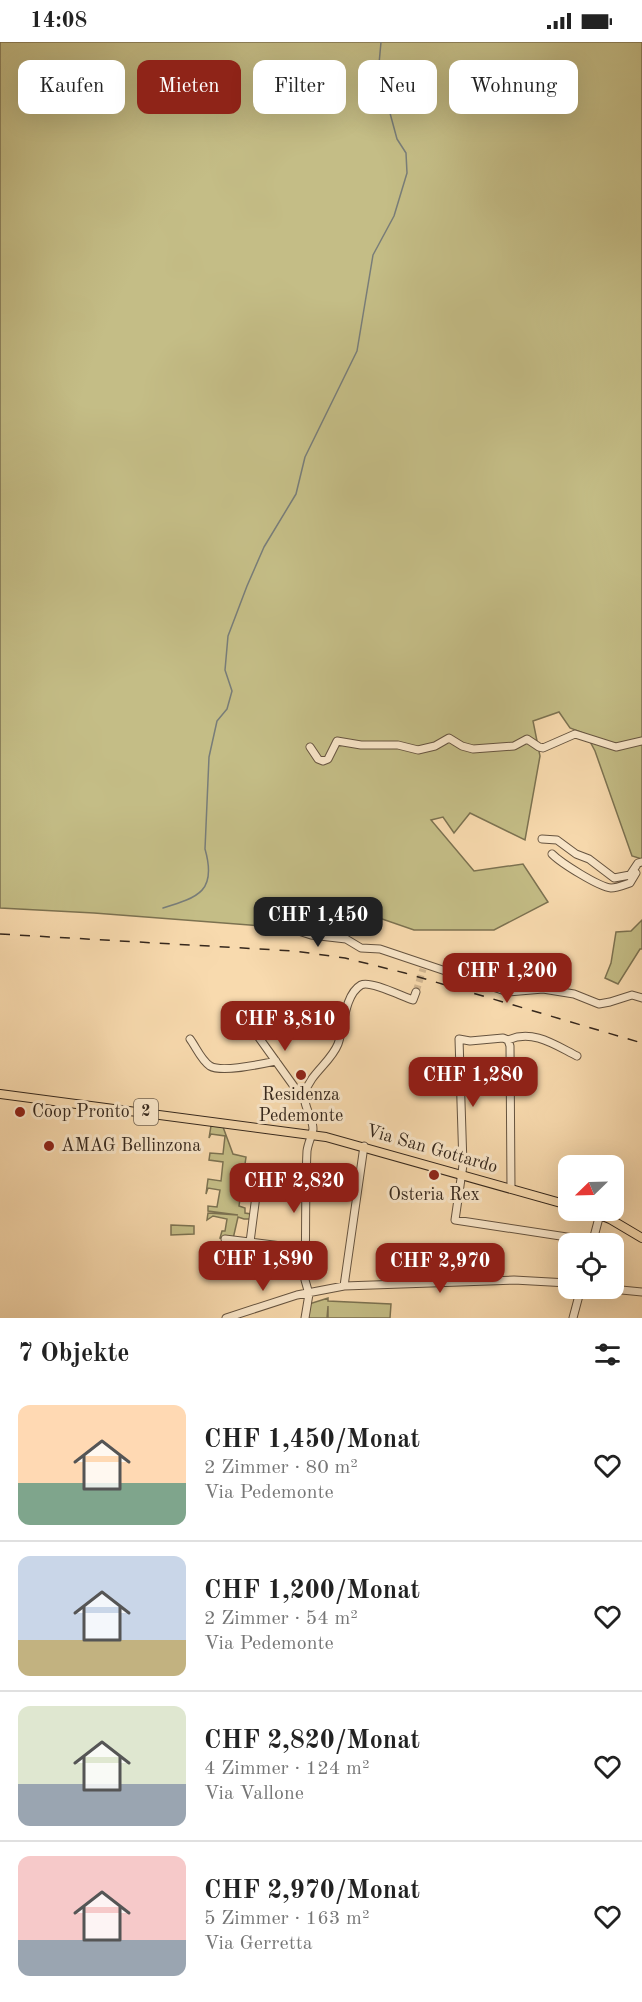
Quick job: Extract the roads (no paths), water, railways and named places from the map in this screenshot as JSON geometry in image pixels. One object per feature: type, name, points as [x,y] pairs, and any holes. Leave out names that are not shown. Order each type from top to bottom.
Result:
[{"type":"main road","name":"Via San Gottardo","points":[[0,1094],[311,1134],[364,1146],[558,1202]]},
{"type":"main road","points":[[613,1221],[642,1239]]},
{"type":"street","points":[[310,747],[318,759],[323,761],[328,759],[336,742],[339,741],[418,750],[435,746],[449,738],[465,747],[472,748],[514,746],[527,739],[543,748],[575,734],[616,747],[642,741]]},
{"type":"street","points":[[542,838],[557,840],[576,854],[589,859],[614,878],[630,875],[638,863],[642,863]]},
{"type":"street","points":[[552,854],[571,870],[611,888],[630,883],[642,863]]},
{"type":"street","points":[[289,928],[311,935],[346,939],[361,948],[380,949],[424,966],[508,992],[543,989],[574,994],[599,1004],[632,995],[642,998]]},
{"type":"street","points":[[305,1318],[309,1294],[305,1280],[307,1152],[312,1126],[304,1095],[312,1080],[335,1051],[346,1007],[359,987],[364,984],[373,985],[413,1000],[416,992]]},
{"type":"street","points":[[252,1028],[299,1093],[304,1095]]},
{"type":"street","points":[[558,1236],[455,1220],[463,1165],[459,1039],[470,1041],[503,1038],[508,1040],[521,1035],[530,1035],[577,1056]]},
{"type":"street","points":[[190,1039],[206,1061],[215,1068],[231,1068],[276,1061]]},
{"type":"street","points":[[508,1040],[511,1189]]},
{"type":"street","points":[[344,1286],[364,1146]]},
{"type":"street","points":[[250,1242],[257,1188],[307,1191]]},
{"type":"street","points":[[225,1239],[305,1249]]},
{"type":"street","points":[[226,1318],[297,1295],[344,1286],[514,1280],[558,1282]]},
{"type":"street","points":[[624,1290],[642,1292]]},
{"type":"street","points":[[573,1318],[578,1299]]},
{"type":"street","points":[[238,1318],[243,1311]]},
{"type":"waterway","points":[[163,908],[195,896],[202,890],[209,874],[205,849],[209,757],[217,721],[227,709],[232,691],[225,670],[228,636],[264,547],[296,494],[305,457],[357,351],[373,255],[394,216],[407,173],[406,153],[397,139],[387,102],[377,86],[381,42]]},
{"type":"tunnel","points":[[416,992],[423,969]]},
{"type":"railway","points":[[0,934],[294,951],[345,958],[405,973],[642,1043]]},
{"type":"place","name":"Residenza Pedemonte","points":[[301,1075]]},
{"type":"place","name":"Coop Pronto","points":[[20,1112]]},
{"type":"place","name":"AMAG Bellinzona","points":[[49,1146]]},
{"type":"place","name":"Osteria Rex","points":[[434,1175]]}]
